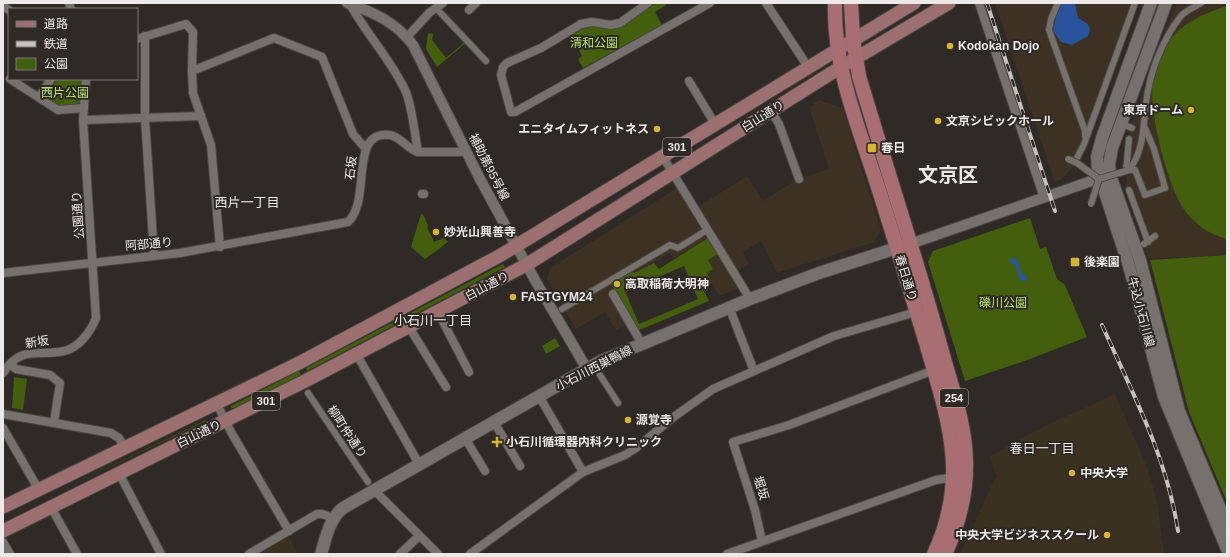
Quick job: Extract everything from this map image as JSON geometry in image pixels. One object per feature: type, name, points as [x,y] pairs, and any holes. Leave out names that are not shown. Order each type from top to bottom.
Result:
[{"type":"highway","name":"春日通り","points":[[835,3],[838,48],[847,93],[903,246],[961,420],[966,456],[948,515],[934,554]]},
{"type":"highway","name":"春日通り","points":[[851,3],[855,58],[859,76],[903,246],[916,312],[934,370],[960,477],[960,515],[946,554]]},
{"type":"main road","name":"白山通り","points":[[3,507],[125,449],[299,363],[517,247],[808,66],[914,3]]},
{"type":"main road","name":"白山通り","points":[[3,531],[357,355],[526,265],[855,58],[949,3]]},
{"type":"main road","name":"牛込小石川線","points":[[1151,3],[1099,150],[1097,164],[1140,260],[1179,411],[1227,525]]},
{"type":"main road","name":"牛込小石川線","points":[[1166,3],[1112,148],[1109,164],[1103,178],[1167,404],[1227,549]]},
{"type":"main road","name":"小石川西巣鴨線","points":[[321,554],[334,518],[343,508],[371,486],[419,464],[586,369],[728,307],[819,273],[903,246]]},
{"type":"main road","points":[[3,521],[41,505],[51,507]]},
{"type":"street","points":[[469,10],[476,3]]},
{"type":"street","points":[[648,3],[620,23],[612,25],[592,22],[581,24],[541,48],[507,63],[501,74],[511,112],[515,112],[710,3]]},
{"type":"street","points":[[766,3],[808,66]]},
{"type":"street","points":[[979,3],[1044,198]]},
{"type":"street","points":[[1058,3],[1051,19],[1049,30],[1085,131],[1084,144]]},
{"type":"street","points":[[1075,162],[1084,144],[1135,3]]},
{"type":"street","points":[[1145,128],[1154,148],[1165,188],[1145,195],[1135,170],[1129,170],[1137,160],[1140,141],[1145,128],[1146,103],[1155,66],[1165,41],[1182,15],[1201,3]]},
{"type":"street","points":[[349,4],[362,26],[393,68],[406,94],[418,152],[466,152]]},
{"type":"street","name":"補助第95号線","points":[[349,4],[380,16],[407,37],[422,61],[466,152],[526,265],[586,369]]},
{"type":"street","points":[[407,37],[439,6],[486,61]]},
{"type":"street","points":[[154,255],[141,38],[186,24],[193,32],[193,93],[211,145],[220,247]]},
{"type":"street","points":[[192,71],[274,38],[322,57],[353,134],[365,148]]},
{"type":"street","points":[[10,80],[58,110],[84,108]]},
{"type":"street","points":[[39,98],[50,80]]},
{"type":"street","name":"公園通り","points":[[79,344],[93,326],[96,318],[83,120],[86,80]]},
{"type":"street","points":[[688,81],[715,124]]},
{"type":"street","points":[[771,111],[779,124],[799,179]]},
{"type":"street","points":[[83,120],[201,116]]},
{"type":"street","name":"石坂","points":[[296,232],[348,222],[353,219],[360,194],[365,148],[370,139],[376,136],[389,135],[396,137],[411,150],[418,152]]},
{"type":"street","points":[[903,246],[1126,171],[1129,138],[1140,141]]},
{"type":"street","points":[[663,157],[672,174],[750,299]]},
{"type":"street","points":[[1068,159],[1103,178]]},
{"type":"street","points":[[1091,204],[1103,178]]},
{"type":"street","points":[[1129,190],[1146,243],[1155,236]]},
{"type":"street","points":[[562,308],[670,245],[678,248],[707,230]]},
{"type":"street","name":"阿部通り","points":[[3,273],[154,255],[180,254],[296,232]]},
{"type":"street","points":[[613,294],[642,344]]},
{"type":"street","points":[[728,307],[754,371]]},
{"type":"street","points":[[438,312],[469,372]]},
{"type":"street","points":[[470,554],[583,472],[631,452],[675,416],[713,389],[834,336],[916,312]]},
{"type":"street","points":[[409,327],[446,387]]},
{"type":"street","name":"新坂","points":[[3,373],[10,364],[28,353],[64,351],[79,344]]},
{"type":"street","points":[[357,355],[419,464]]},
{"type":"street","points":[[10,364],[16,369],[50,375],[60,383],[54,422]]},
{"type":"street","name":"堀坂","points":[[762,541],[755,510],[733,442],[788,425],[934,370]]},
{"type":"street","points":[[600,375],[618,403]]},
{"type":"street","name":"柳町仲通り","points":[[308,393],[371,486]]},
{"type":"street","points":[[540,396],[583,472]]},
{"type":"street","points":[[217,404],[225,421],[289,531]]},
{"type":"street","points":[[3,414],[111,433],[119,438],[125,449]]},
{"type":"street","points":[[494,422],[520,466]]},
{"type":"street","points":[[3,428],[39,490]]},
{"type":"street","points":[[465,438],[485,471]]},
{"type":"street","points":[[119,473],[161,554]]},
{"type":"street","points":[[727,554],[936,480],[960,477]]},
{"type":"street","points":[[371,486],[438,554]]},
{"type":"street","points":[[51,507],[77,554]]},
{"type":"street","points":[[249,554],[317,514],[334,518]]},
{"type":"street","points":[[400,554],[419,536]]},
{"type":"street","points":[[3,542],[10,554]]},
{"type":"shaded area","points":[[995,3],[1138,3],[1079,161],[1062,179],[1055,182]]},
{"type":"shaded area","name":"東京ドーム","points":[[1176,3],[1227,3],[1227,255],[1149,259],[1126,186],[1127,136]]},
{"type":"shaded area","points":[[819,100],[843,108],[881,230],[874,242],[777,273],[761,241],[743,252],[749,264],[737,271],[698,207],[747,176],[763,201],[796,180],[829,169],[809,107]]},
{"type":"shaded area","points":[[677,188],[708,238],[674,259],[670,253],[634,273],[631,269],[609,281],[627,324],[616,330],[605,312],[576,329],[547,280],[550,268]]},
{"type":"shaded area","points":[[718,254],[739,288],[719,296],[707,273],[713,269],[708,260]]},
{"type":"shaded area","name":"中央大学","points":[[1115,394],[1148,469],[1157,502],[1164,554],[960,554],[996,476],[990,456],[1043,427]]},
{"type":"shaded area","points":[[288,536],[298,554],[258,554]]},
{"type":"green space","name":"清和公園","points":[[655,3],[665,3],[666,5],[655,12],[662,25],[583,68],[578,59],[582,56],[570,33],[585,26],[613,28],[639,14]]},
{"type":"green space","name":"東京ドーム","points":[[1227,6],[1227,239],[1214,235],[1202,228],[1183,208],[1170,181],[1160,145],[1153,108],[1152,92],[1153,78],[1157,64],[1169,41],[1175,34],[1199,17]]},
{"type":"green space","points":[[428,33],[433,34],[432,40],[446,58],[466,41],[467,42],[437,67],[426,49]]},
{"type":"green space","name":"西片公園","points":[[56,80],[82,80],[82,97],[78,103],[74,105],[63,106],[56,104],[48,100],[47,95]]},
{"type":"green space","points":[[421,214],[423,214],[434,242],[444,238],[448,242],[425,259],[411,247]]},
{"type":"green space","name":"礫川公園","points":[[1030,218],[1040,249],[1046,247],[1057,279],[1065,285],[1087,337],[1022,362],[965,381],[928,262],[933,251]]},
{"type":"green space","points":[[708,238],[718,254],[708,260],[713,269],[707,273],[712,283],[702,287],[709,301],[637,331],[609,281],[631,269],[634,273],[654,263],[659,269]],"holes":[[[684,266],[698,299],[639,324],[625,291]]]},
{"type":"green space","points":[[1227,255],[1227,502],[1189,412],[1150,260]]},
{"type":"green space","points":[[503,264],[505,267],[307,371],[306,368]]},
{"type":"green space","points":[[555,338],[560,346],[546,354],[542,346]]},
{"type":"green space","points":[[299,371],[301,375],[234,408],[231,408],[231,406]]},
{"type":"green space","points":[[14,377],[27,379],[23,410],[12,408]]},
{"type":"green space","points":[[206,420],[206,421],[59,491]]},
{"type":"water","points":[[1061,3],[1075,3],[1078,18],[1088,24],[1090,30],[1088,36],[1072,45],[1061,42],[1053,31],[1057,12]]},
{"type":"water","points":[[1016,257],[1022,275],[1025,274],[1027,280],[1021,282],[1015,265],[1012,265],[1010,259]]},
{"type":"railway","points":[[987,3],[1055,211]]},
{"type":"railway","points":[[1102,325],[1147,425],[1157,451],[1166,477],[1178,531]]},
{"type":"place","name":"Kodokan Dojo","points":[[950,46]]},
{"type":"place","name":"東京ドーム","points":[[1191,110]]},
{"type":"place","name":"文京シビックホール","points":[[938,121]]},
{"type":"place","name":"エニタイムフィットネス","points":[[657,129]]},
{"type":"place","name":"春日","points":[[872,148]]},
{"type":"place","name":"妙光山興善寺","points":[[436,232]]},
{"type":"place","name":"後楽園","points":[[1075,262]]},
{"type":"place","name":"高取稲荷大明神","points":[[617,284]]},
{"type":"place","name":"FASTGYM24","points":[[513,297]]},
{"type":"place","name":"源覚寺","points":[[628,420]]},
{"type":"place","name":"小石川循環器内科クリニック","points":[[497,442]]},
{"type":"place","name":"中央大学","points":[[1072,473]]},
{"type":"place","name":"中央大学ビジネススクール","points":[[1107,535]]},
{"type":"district","name":"文京区","points":[[948,175]]},
{"type":"district","name":"西片一丁目","points":[[247,202]]},
{"type":"district","name":"小石川一丁目","points":[[433,320]]},
{"type":"district","name":"春日一丁目","points":[[1042,448]]}]
